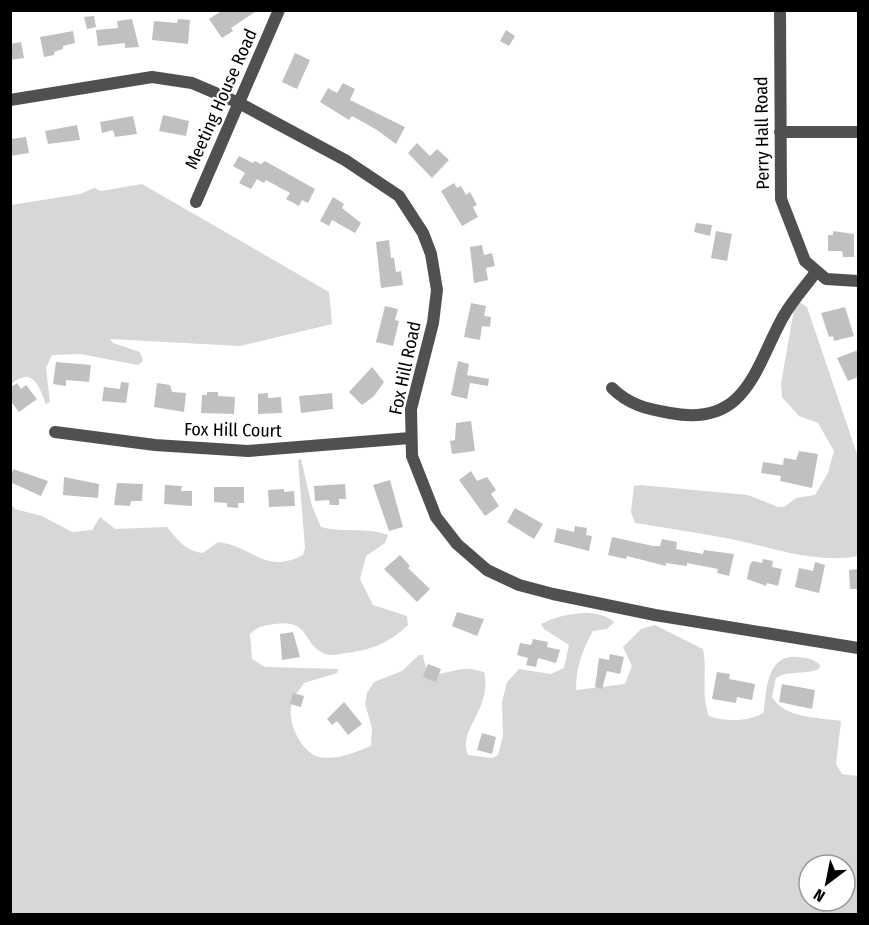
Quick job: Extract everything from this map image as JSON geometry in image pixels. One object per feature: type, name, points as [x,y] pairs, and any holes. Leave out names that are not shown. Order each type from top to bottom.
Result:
[{"type":"street","name":"Meeting House Road","points":[[196,202],[279,10]]},
{"type":"street","name":"Perry Hall Road","points":[[780,10],[781,199],[805,261],[816,272]]},
{"type":"street","name":"Fox Hill Road","points":[[10,100],[152,77],[192,83],[239,104],[345,160],[387,187],[408,207],[423,233],[431,254],[437,290],[431,331],[411,409],[412,456],[436,517],[458,544],[487,570],[501,578],[553,594],[655,615],[858,648]]},
{"type":"street","points":[[780,132],[858,132]]},
{"type":"street","points":[[612,388],[623,399],[637,406],[679,415],[695,416],[720,408],[735,400],[752,383],[784,315],[816,272],[826,279],[858,281]]},
{"type":"street","name":"Fox Hill Court","points":[[55,432],[155,445],[249,451],[410,438]]},
{"type":"shaded area","points":[[142,184],[329,292],[332,324],[240,346],[110,339],[113,343],[140,352],[143,361],[138,365],[80,354],[52,355],[46,368],[50,402],[46,404],[34,380],[25,377],[11,384],[11,205],[80,194],[94,188],[101,191]]},
{"type":"shaded area","points":[[799,302],[807,307],[858,457],[858,556],[810,557],[731,539],[635,523],[631,512],[634,486],[640,485],[748,495],[778,507],[784,507],[796,498],[815,495],[828,473],[834,451],[818,423],[799,416],[782,397],[781,384],[794,309]]},
{"type":"shaded area","points":[[301,459],[312,506],[321,527],[372,531],[388,535],[385,543],[366,556],[360,579],[373,605],[407,616],[408,625],[380,645],[334,655],[316,649],[300,628],[286,623],[264,626],[250,634],[252,659],[265,667],[338,669],[337,673],[304,683],[291,706],[292,723],[299,739],[310,752],[322,758],[344,756],[371,746],[372,728],[365,704],[367,693],[374,682],[402,671],[419,655],[423,655],[428,670],[433,673],[467,669],[484,672],[484,697],[467,736],[466,745],[468,755],[492,758],[498,755],[503,736],[502,702],[507,682],[519,669],[551,674],[564,668],[569,645],[544,629],[541,624],[558,617],[578,613],[598,614],[614,622],[607,629],[593,631],[580,659],[576,690],[625,684],[632,666],[623,647],[641,629],[655,625],[703,649],[706,707],[709,716],[722,719],[752,718],[764,712],[767,684],[779,661],[797,657],[815,661],[820,665],[819,669],[786,674],[776,678],[772,697],[778,704],[793,713],[841,721],[836,764],[842,774],[858,776],[858,914],[11,914],[10,503],[15,509],[42,516],[72,532],[92,530],[100,517],[115,529],[167,527],[182,544],[191,550],[203,553],[218,542],[241,549],[259,558],[279,562],[303,555],[305,548],[298,460]]},
{"type":"building","points":[[223,10],[258,10],[231,28],[233,31],[222,38],[209,19]]},
{"type":"building","points":[[94,16],[96,27],[87,29],[84,17]]},
{"type":"building","points":[[132,19],[139,47],[125,48],[125,43],[98,46],[96,30],[118,28],[117,21]]},
{"type":"building","points":[[178,19],[190,20],[188,44],[152,40],[154,21],[177,23]]},
{"type":"building","points":[[506,30],[515,36],[509,46],[500,41]]},
{"type":"building","points":[[73,31],[75,43],[63,46],[63,49],[54,52],[54,55],[44,57],[40,37]]},
{"type":"building","points":[[21,42],[24,58],[10,60],[10,44]]},
{"type":"building","points":[[295,53],[310,60],[297,89],[282,82]]},
{"type":"building","points":[[343,83],[355,89],[350,100],[405,127],[396,144],[352,116],[349,120],[320,102],[328,88],[337,93]]},
{"type":"building","points":[[163,115],[189,121],[186,136],[159,131]]},
{"type":"building","points":[[133,116],[137,134],[115,137],[113,130],[102,133],[100,122]]},
{"type":"building","points":[[77,125],[80,140],[48,144],[45,131]]},
{"type":"building","points":[[26,137],[29,153],[10,156],[10,139]]},
{"type":"building","points":[[417,143],[430,156],[437,149],[449,160],[432,178],[408,153]]},
{"type":"building","points":[[239,156],[253,163],[255,161],[261,164],[265,161],[315,189],[308,203],[302,200],[299,206],[286,199],[290,193],[266,180],[264,183],[257,179],[251,189],[239,183],[245,173],[233,166]]},
{"type":"building","points":[[454,183],[457,188],[461,186],[466,195],[470,192],[477,205],[473,207],[478,217],[462,226],[441,191]]},
{"type":"building","points":[[333,197],[344,204],[342,208],[361,223],[355,233],[332,220],[329,226],[320,221]]},
{"type":"building","points":[[696,223],[712,225],[710,236],[694,232]]},
{"type":"building","points":[[716,231],[732,234],[727,261],[711,258]]},
{"type":"building","points":[[833,231],[854,234],[854,257],[843,257],[842,251],[828,251],[828,235],[833,235]]},
{"type":"building","points":[[389,240],[391,258],[394,258],[396,272],[401,271],[403,285],[381,288],[376,242]]},
{"type":"building","points":[[482,245],[484,255],[492,253],[495,266],[486,268],[488,280],[474,283],[470,247]]},
{"type":"building","points":[[471,303],[486,306],[484,316],[491,317],[490,327],[482,326],[480,340],[464,337]]},
{"type":"building","points":[[385,306],[398,309],[395,320],[399,321],[393,346],[376,342]]},
{"type":"building","points":[[845,307],[854,336],[834,341],[833,336],[829,337],[821,313]]},
{"type":"building","points":[[858,350],[858,377],[848,381],[837,358]]},
{"type":"building","points":[[458,361],[469,364],[467,375],[489,379],[488,386],[470,383],[467,399],[451,395]]},
{"type":"building","points":[[56,362],[91,365],[89,382],[66,380],[66,386],[53,384]]},
{"type":"building","points":[[372,367],[384,382],[374,396],[362,405],[349,392]]},
{"type":"building","points":[[121,382],[129,383],[126,403],[102,401],[104,387],[120,389]]},
{"type":"building","points":[[17,383],[21,389],[26,385],[37,399],[19,412],[10,400],[10,388]]},
{"type":"building","points":[[157,383],[170,385],[172,392],[186,393],[184,412],[154,407]]},
{"type":"building","points":[[207,392],[218,392],[218,396],[235,397],[234,414],[201,413],[202,395],[207,395]]},
{"type":"building","points":[[268,393],[268,398],[281,397],[282,413],[258,414],[258,394]]},
{"type":"building","points":[[332,393],[333,409],[301,413],[299,396]]},
{"type":"building","points":[[471,421],[475,451],[452,454],[450,441],[455,440],[456,423]]},
{"type":"building","points":[[799,451],[818,454],[812,488],[780,481],[781,476],[761,473],[763,462],[783,465],[784,458],[796,460]]},
{"type":"building","points":[[13,469],[48,481],[41,496],[10,482]]},
{"type":"building","points":[[471,471],[477,481],[487,477],[496,490],[491,494],[499,506],[485,516],[459,480]]},
{"type":"building","points":[[64,477],[99,484],[98,498],[63,495]]},
{"type":"building","points":[[390,480],[403,527],[389,531],[373,485]]},
{"type":"building","points":[[117,483],[143,484],[142,501],[131,501],[130,506],[114,505]]},
{"type":"building","points":[[345,484],[346,499],[339,499],[339,505],[330,505],[329,500],[315,501],[314,486]]},
{"type":"building","points":[[165,485],[182,486],[181,491],[192,491],[192,506],[164,504]]},
{"type":"building","points":[[214,487],[244,487],[244,503],[238,503],[238,508],[227,507],[227,503],[214,502]]},
{"type":"building","points":[[284,489],[284,492],[294,491],[295,506],[269,507],[268,490]]},
{"type":"building","points":[[515,508],[543,524],[534,539],[507,522]]},
{"type":"building","points":[[575,526],[587,528],[586,535],[592,536],[589,551],[554,542],[557,528],[574,532]]},
{"type":"building","points":[[612,537],[653,546],[660,546],[662,539],[677,542],[676,549],[703,554],[704,550],[734,554],[729,576],[717,573],[718,569],[687,563],[687,566],[666,563],[666,566],[627,556],[626,559],[608,555]]},
{"type":"building","points":[[400,555],[410,566],[408,568],[430,589],[417,602],[384,569]]},
{"type":"building","points":[[763,559],[773,561],[772,567],[782,569],[778,586],[767,583],[766,586],[747,579],[750,564],[753,561],[762,563]]},
{"type":"building","points":[[815,562],[825,565],[819,593],[795,587],[799,568],[813,571]]},
{"type":"building","points":[[858,569],[858,589],[850,589],[849,570]]},
{"type":"building","points":[[457,612],[484,619],[477,636],[452,626]]},
{"type":"building","points":[[293,632],[300,657],[282,660],[280,634]]},
{"type":"building","points":[[533,639],[548,642],[547,647],[560,650],[556,663],[538,658],[536,667],[526,665],[528,658],[517,655],[520,643],[531,645]]},
{"type":"building","points":[[610,654],[624,657],[620,674],[607,671],[602,689],[595,687],[599,658],[609,660]]},
{"type":"building","points":[[428,664],[441,669],[436,682],[423,677]]},
{"type":"building","points":[[717,672],[730,674],[729,679],[755,684],[752,700],[737,697],[736,703],[712,699]]},
{"type":"building","points":[[782,684],[815,690],[812,709],[779,702]]},
{"type":"building","points":[[293,693],[304,696],[301,707],[290,704]]},
{"type":"building","points":[[344,702],[362,724],[348,735],[337,721],[332,725],[327,719]]},
{"type":"building","points":[[482,733],[496,737],[492,754],[477,750]]}]
